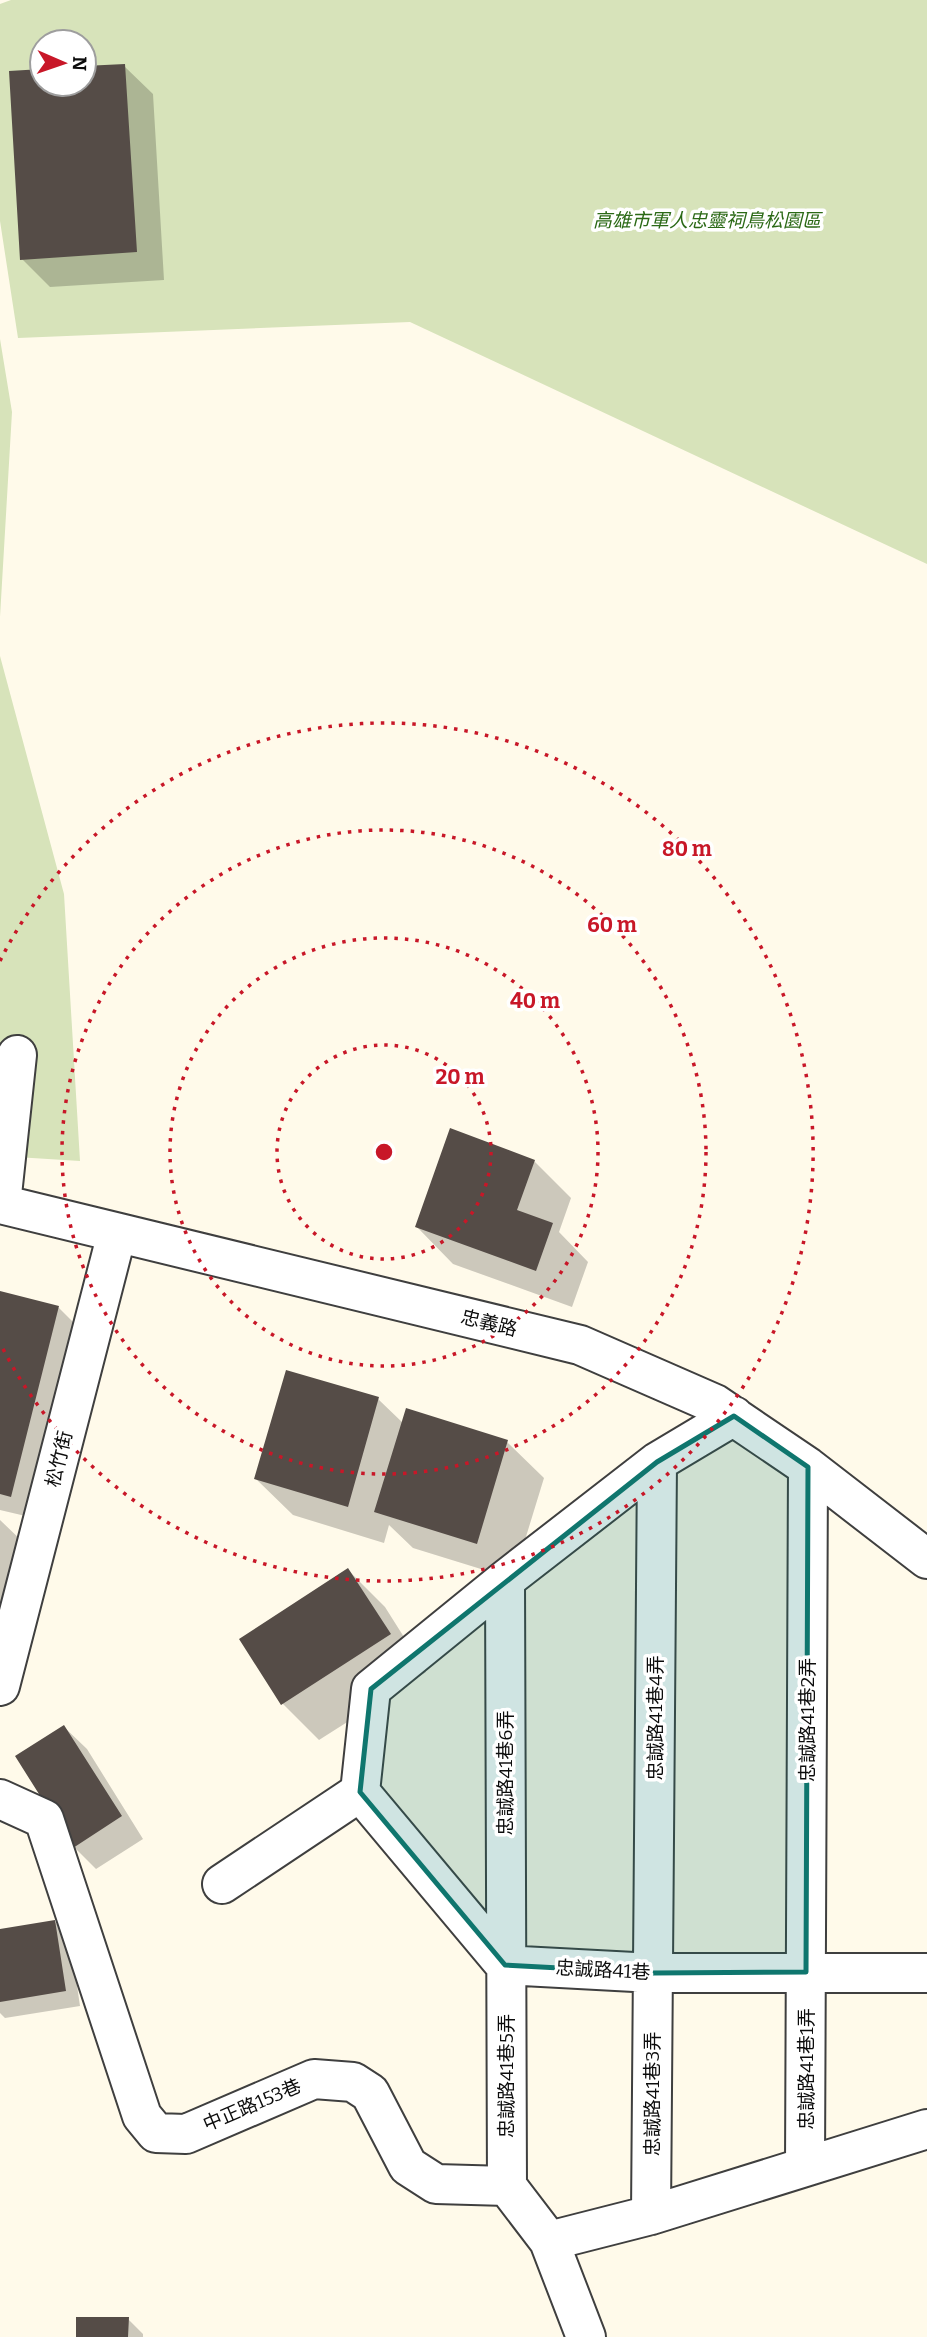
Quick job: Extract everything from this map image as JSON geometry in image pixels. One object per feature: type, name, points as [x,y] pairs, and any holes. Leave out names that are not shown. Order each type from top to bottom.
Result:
[{"type":"street","points":[[1,1204],[17,1055]]},
{"type":"street","name":"忠義路","points":[[1,1204],[580,1345],[715,1404],[808,1467],[927,1559]]},
{"type":"street","name":"松竹街","points":[[0,1686],[117,1233]]},
{"type":"street","points":[[505,1965],[360,1792],[372,1689],[505,1580],[657,1462],[734,1416]]},
{"type":"street","name":"忠誠路41巷4弄","points":[[653,1973],[657,1462]]},
{"type":"street","name":"忠誠路41巷2弄","points":[[806,1972],[808,1467]]},
{"type":"street","name":"忠誠路41巷6弄","points":[[505,1580],[505,1965]]},
{"type":"street","points":[[222,1884],[360,1792]]},
{"type":"street","name":"中正路153巷","points":[[0,1799],[44,1819],[142,2116],[156,2133],[186,2134],[314,2079],[353,2082],[370,2093],[408,2166],[436,2184],[507,2186]]},
{"type":"street","name":"忠誠路41巷","points":[[505,1965],[653,1973],[927,1973]]},
{"type":"street","name":"忠誠路41巷5弄","points":[[505,1965],[507,2186]]},
{"type":"street","name":"忠誠路41巷1弄","points":[[805,2166],[806,1972]]},
{"type":"street","name":"忠誠路41巷3弄","points":[[651,2215],[653,1973]]},
{"type":"street","points":[[549,2241],[651,2215],[927,2129]]},
{"type":"street","points":[[507,2186],[549,2241],[586,2337]]},
{"type":"highlighted area","points":[[734,1416],[808,1467],[806,1972],[653,1973],[505,1965],[360,1792],[371,1689],[657,1462]]},
{"type":"green space","name":"高雄市軍人忠靈祠鳥松園區","points":[[11,0],[927,0],[927,564],[410,322],[18,338],[0,221],[0,4]]},
{"type":"green space","points":[[0,339],[12,412],[0,617]]},
{"type":"green space","points":[[0,656],[64,894],[80,1161],[0,1156]]},
{"type":"building","points":[[125,64],[137,252],[20,260],[9,71],[28,70],[28,98],[98,98],[98,65]]},
{"type":"building","points":[[450,1128],[535,1160],[517,1210],[553,1223],[536,1271],[415,1227]]},
{"type":"building","points":[[0,1291],[59,1306],[11,1497],[0,1494]]},
{"type":"building","points":[[286,1370],[379,1397],[348,1507],[254,1479]]},
{"type":"building","points":[[406,1408],[508,1440],[477,1544],[374,1512]]},
{"type":"building","points":[[348,1568],[391,1634],[281,1705],[239,1639]]},
{"type":"building","points":[[64,1725],[122,1816],[73,1848],[15,1756]]},
{"type":"building","points":[[55,1920],[66,1991],[0,2002],[0,1929]]},
{"type":"building","points":[[76,2317],[129,2317],[128,2337],[76,2337]]}]
